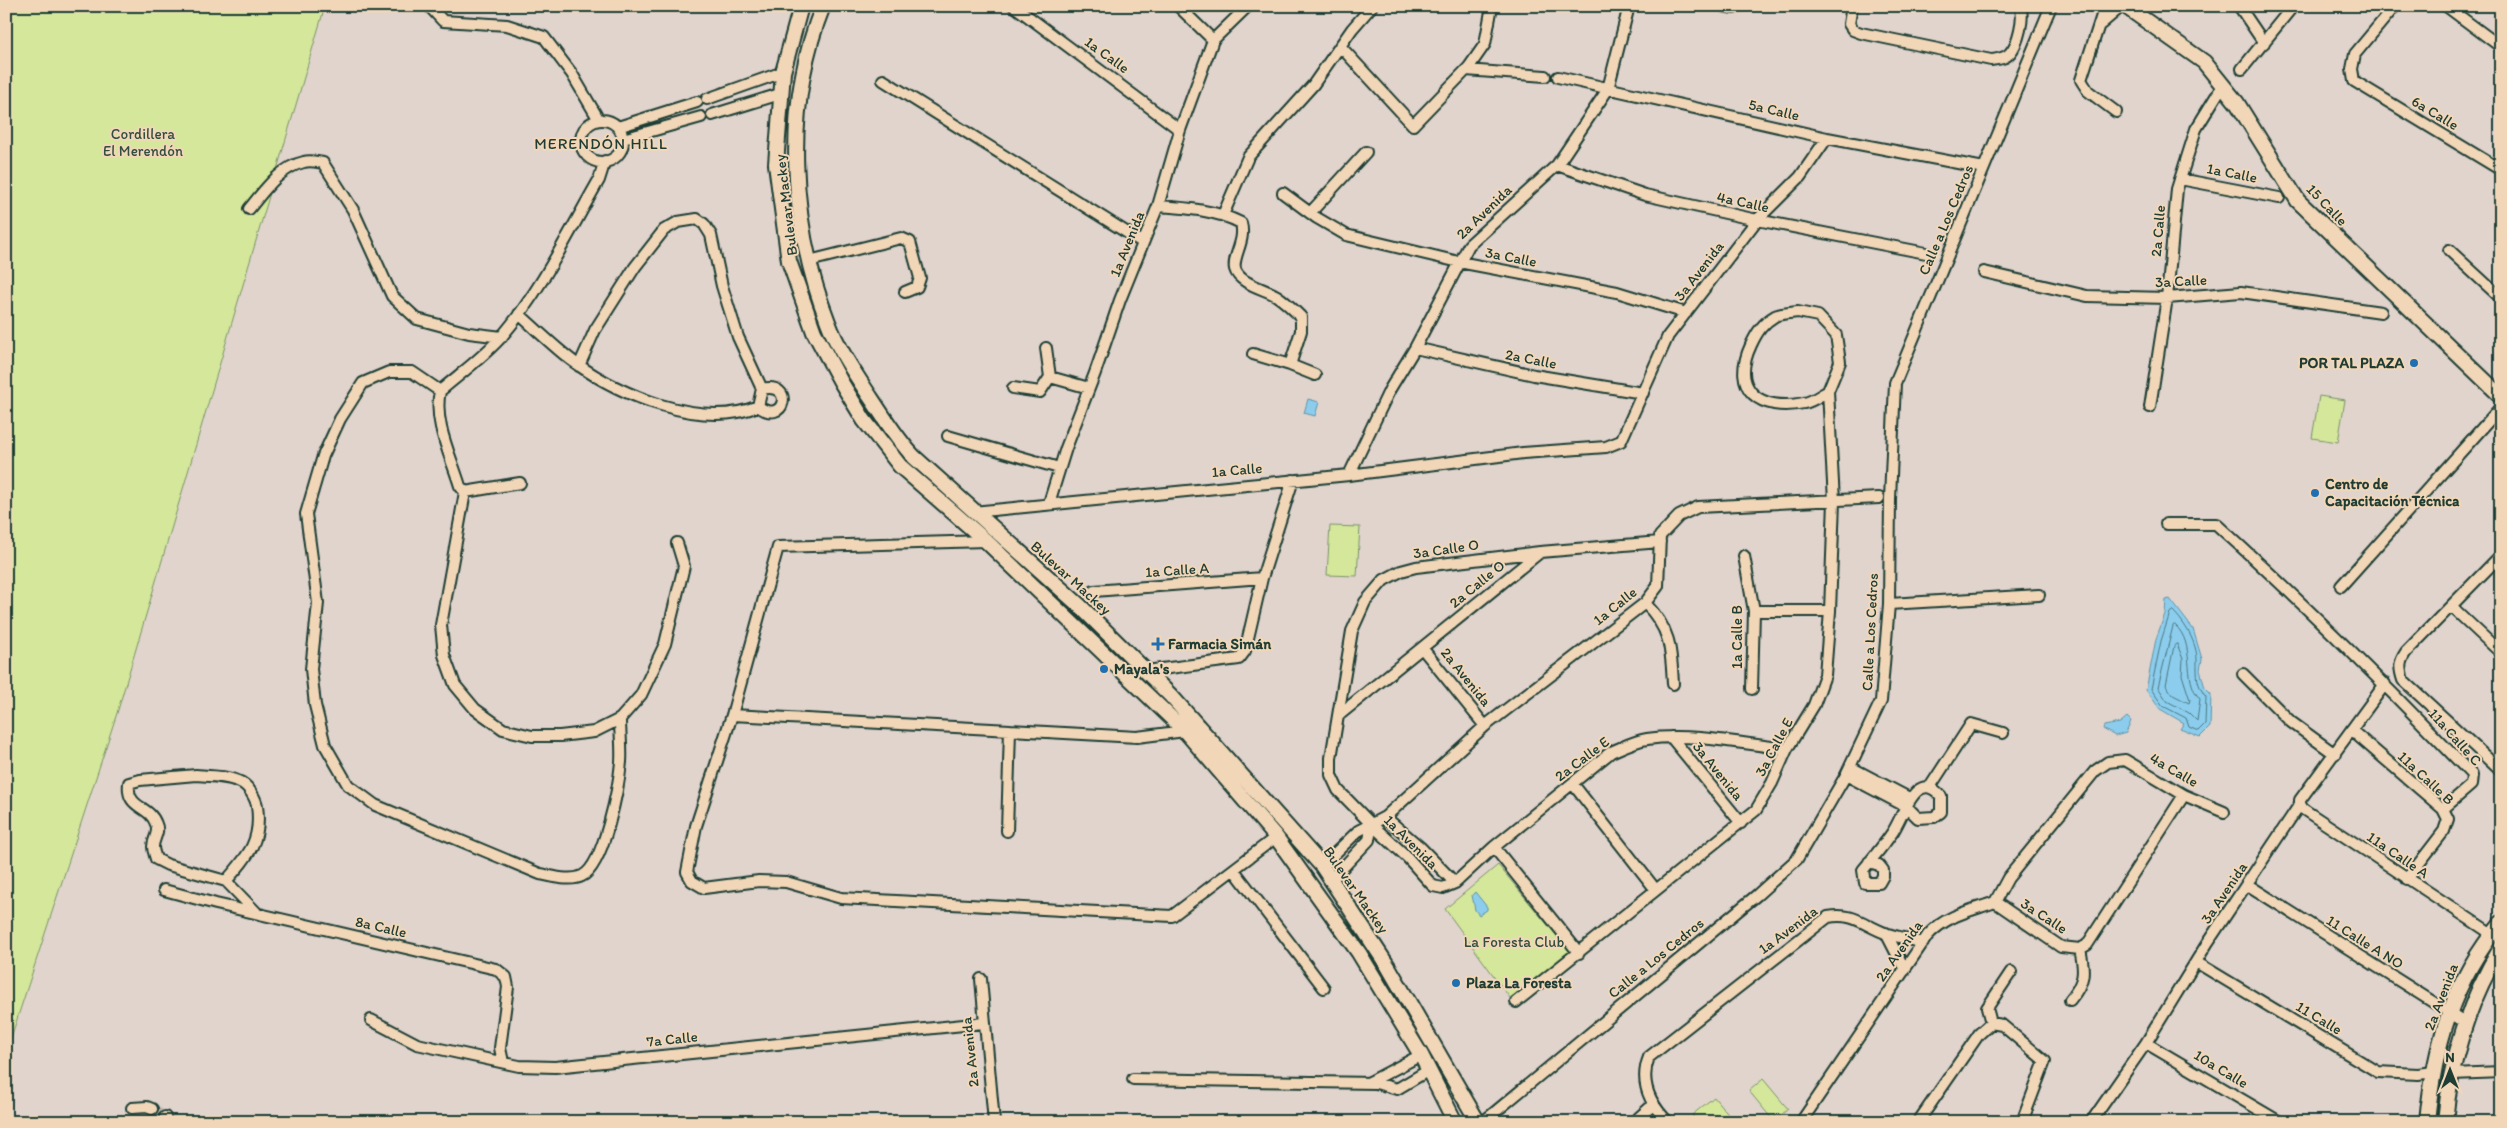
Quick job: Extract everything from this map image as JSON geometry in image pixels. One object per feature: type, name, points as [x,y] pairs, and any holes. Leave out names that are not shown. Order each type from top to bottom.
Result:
[{"type":"main road","name":"Bulevar Mackey","points":[[801,6],[783,72],[776,164],[789,261],[814,332],[864,420],[900,466],[986,541],[1184,731],[1276,837],[1359,953],[1421,1054],[1455,1122]]},
{"type":"main road","name":"Bulevar Mackey","points":[[823,6],[801,82],[796,144],[801,210],[809,261],[828,324],[858,378],[898,440],[973,512],[1080,606],[1171,696],[1322,866],[1389,968],[1478,1122]]},
{"type":"main road","name":"15 Calle","points":[[2123,6],[2204,62],[2220,91],[2237,103],[2298,201],[2501,396]]},
{"type":"main road","points":[[780,94],[801,82],[795,74],[783,72]]},
{"type":"main road","name":"2a Avenida","points":[[2427,1122],[2434,1072],[2449,1013],[2464,976],[2491,928]]},
{"type":"main road","name":"2a Avenida","points":[[2445,1122],[2452,1074],[2475,995],[2494,970],[2501,948]]},
{"type":"main road","points":[[1421,1054],[1431,1052],[1441,1067],[1445,1067]]},
{"type":"street","points":[[429,6],[443,21],[507,25],[544,37],[572,74],[599,120]]},
{"type":"street","name":"1a Calle","points":[[1014,6],[1180,130]]},
{"type":"street","points":[[1178,6],[1213,40]]},
{"type":"street","name":"1a Avenida","points":[[1049,503],[1059,468],[1142,242],[1158,206],[1180,130],[1213,40],[1248,6]]},
{"type":"street","points":[[1223,215],[1248,157],[1313,85],[1340,46],[1372,6]]},
{"type":"street","points":[[1340,46],[1413,125],[1466,70],[1485,44],[1491,21],[1492,6]]},
{"type":"street","name":"2a Avenida","points":[[1349,475],[1390,389],[1415,348],[1469,245],[1557,165],[1608,89],[1629,6]]},
{"type":"street","points":[[1723,6],[1734,8],[1736,6]]},
{"type":"street","points":[[1852,6],[1849,24],[1853,30],[1861,34],[1992,60],[2002,59],[2011,53],[2022,23],[2020,6]]},
{"type":"street","name":"Calle a Los Cedros","points":[[1483,1122],[1757,895],[1797,859],[1848,771],[1881,701],[1888,604],[1890,499],[1896,383],[2051,6]]},
{"type":"street","points":[[2105,6],[2101,24],[2081,80],[2088,91],[2116,112]]},
{"type":"street","points":[[2101,24],[2123,6]]},
{"type":"street","points":[[2239,6],[2264,43]]},
{"type":"street","points":[[2242,69],[2293,6]]},
{"type":"street","name":"6a Calle","points":[[2394,6],[2355,54],[2352,69],[2354,81],[2501,170]]},
{"type":"street","points":[[2446,6],[2501,47]]},
{"type":"street","points":[[1466,70],[1545,76]]},
{"type":"street","points":[[618,127],[702,101],[783,72]]},
{"type":"street","name":"5a Calle","points":[[1558,77],[1827,138],[1984,168]]},
{"type":"street","points":[[883,80],[1142,242]]},
{"type":"street","name":"2a Calle","points":[[2150,407],[2167,298],[2177,189],[2196,129],[2220,91]]},
{"type":"street","points":[[623,140],[780,94]]},
{"type":"street","points":[[599,120],[612,123],[618,127],[623,140],[619,153],[615,158],[605,161],[589,157],[582,145],[581,139],[587,126],[599,120]]},
{"type":"street","name":"3a Avenida","points":[[1621,441],[1668,336],[1757,220],[1800,177],[1827,138]]},
{"type":"street","points":[[1310,213],[1366,152]]},
{"type":"street","points":[[249,210],[269,185],[290,167],[305,161],[323,163],[353,210],[392,296],[417,319],[469,333],[502,337]]},
{"type":"street","points":[[465,492],[460,486],[442,434],[438,400],[440,391],[502,337],[540,285],[599,180],[605,161]]},
{"type":"street","name":"4a Calle","points":[[1557,165],[1645,195],[1757,220],[1926,253]]},
{"type":"street","name":"1a Calle","points":[[2180,178],[2279,198]]},
{"type":"street","name":"3a Calle","points":[[1283,193],[1310,213],[1346,235],[1459,262],[1617,292],[1686,313]]},
{"type":"street","points":[[1158,206],[1187,208],[1223,215],[1241,223],[1243,239],[1234,262],[1235,271],[1241,278],[1278,296],[1301,317],[1301,330],[1290,365]]},
{"type":"street","points":[[579,366],[595,330],[635,268],[664,230],[678,222],[697,220],[704,224],[711,235],[738,337],[762,389],[758,406]]},
{"type":"street","points":[[809,261],[901,238],[910,242],[920,278],[917,287],[905,292]]},
{"type":"street","points":[[2449,250],[2501,298]]},
{"type":"street","name":"3a Calle","points":[[1984,272],[2087,296],[2167,298],[2241,292],[2381,312]]},
{"type":"street","points":[[1798,312],[1818,316],[1836,335],[1840,362],[1828,391],[1806,403],[1784,405],[1765,403],[1753,396],[1746,386],[1743,372],[1745,358],[1762,326],[1777,315],[1798,312]]},
{"type":"street","points":[[519,314],[579,366],[622,389],[677,411],[716,413],[744,411],[758,406]]},
{"type":"street","points":[[1013,388],[1040,392],[1050,377],[1046,348]]},
{"type":"street","name":"2a Calle","points":[[1415,348],[1534,375],[1643,393]]},
{"type":"street","points":[[1253,354],[1315,375]]},
{"type":"street","points":[[440,391],[412,372],[389,372],[363,383],[340,419],[322,456],[306,514],[318,604],[311,669],[315,705],[325,745],[348,785],[375,805],[540,874],[567,878],[582,876],[596,862],[612,809],[621,762],[620,719]]},
{"type":"street","points":[[1050,377],[1089,388]]},
{"type":"street","points":[[758,406],[764,411],[772,412],[779,409],[783,403],[782,395],[778,389],[770,387],[762,389]]},
{"type":"street","name":"3a Calle E","points":[[1516,1002],[1756,810],[1772,783],[1787,748],[1814,705],[1826,675],[1830,611],[1834,502],[1828,391]]},
{"type":"street","points":[[2341,586],[2501,408]]},
{"type":"street","points":[[948,436],[1059,468]]},
{"type":"street","name":"1a Calle","points":[[973,512],[1049,503],[1349,475],[1505,455],[1606,447],[1621,441]]},
{"type":"street","points":[[1146,671],[1230,662],[1240,659],[1245,651],[1262,578],[1293,480]]},
{"type":"street","points":[[465,492],[520,483]]},
{"type":"street","points":[[465,492],[441,625],[444,654],[455,685],[476,709],[503,729],[532,736],[560,736],[594,732],[620,719],[641,695],[665,644],[684,566],[677,543]]},
{"type":"street","name":"1a Calle","points":[[1322,866],[1358,831],[1385,817],[1485,726],[1645,603],[1658,586],[1660,542],[1663,531],[1679,516],[1698,507],[1834,502],[1878,498]]},
{"type":"street","name":"11a Calle C","points":[[2166,524],[2216,524],[2276,578],[2385,684],[2472,775],[2471,785],[2443,809]]},
{"type":"street","points":[[986,541],[778,547],[732,715],[702,805],[687,872],[692,881],[704,888],[759,881],[786,882],[841,898],[1172,916],[1276,837]]},
{"type":"street","points":[[1540,552],[1660,542]]},
{"type":"street","name":"2a Calle O","points":[[1339,715],[1540,552]]},
{"type":"street","name":"3a Calle O","points":[[1339,715],[1352,631],[1365,602],[1384,580],[1401,571],[1416,567],[1540,552]]},
{"type":"street","points":[[2501,555],[2400,660],[2403,680],[2501,771]]},
{"type":"street","name":"1a Calle B","points":[[1744,556],[1754,610],[1752,689]]},
{"type":"street","name":"1a Calle A","points":[[1094,591],[1262,578]]},
{"type":"street","points":[[1888,604],[2039,595]]},
{"type":"street","points":[[1645,603],[1659,618],[1668,634],[1671,645],[1673,684]]},
{"type":"street","points":[[2452,607],[2501,653]]},
{"type":"street","points":[[1754,610],[1830,611]]},
{"type":"street","name":"2a Avenida","points":[[1422,648],[1485,726]]},
{"type":"street","points":[[2243,674],[2291,722],[2335,754]]},
{"type":"street","name":"3a Avenida","points":[[2094,1121],[2300,804],[2300,800],[2385,684]]},
{"type":"street","points":[[732,715],[1137,737],[1184,731]]},
{"type":"street","name":"1a Avenida","points":[[1339,715],[1331,758],[1331,774],[1338,790],[1372,825],[1408,857],[1433,886],[1443,888],[1455,883],[1420,847],[1385,817]]},
{"type":"street","points":[[1869,862],[1893,832],[1908,802],[1919,789],[1930,787],[1971,724],[2003,733]]},
{"type":"street","points":[[1006,831],[1010,730]]},
{"type":"street","name":"11a Calle B","points":[[2351,730],[2443,809],[2448,819],[2444,831],[2407,879]]},
{"type":"street","name":"3a Avenida","points":[[1671,737],[1741,823]]},
{"type":"street","name":"2a Calle E","points":[[1455,883],[1494,847],[1611,752],[1629,744],[1646,739],[1671,737],[1787,748]]},
{"type":"street","name":"4a Calle","points":[[1995,902],[2014,870],[2095,771],[2108,762],[2125,760],[2184,795],[2224,812]]},
{"type":"street","points":[[1848,771],[1908,802],[1911,814],[1918,818],[1934,818],[1941,812],[1941,796],[1930,787]]},
{"type":"street","points":[[226,881],[248,856],[256,841],[260,823],[256,800],[243,784],[222,777],[196,775],[140,780],[129,783],[128,793],[133,803],[148,813],[156,823],[158,832],[153,846],[156,859],[168,865],[226,881],[256,912]]},
{"type":"street","points":[[1572,784],[1656,890]]},
{"type":"street","points":[[2070,1000],[2081,986],[2084,969],[2080,949],[2087,945],[2184,795]]},
{"type":"street","name":"11a Calle A","points":[[2300,804],[2303,809],[2407,879],[2491,928]]},
{"type":"street","points":[[1332,879],[1369,840],[1372,825]]},
{"type":"street","points":[[1494,847],[1579,953]]},
{"type":"street","points":[[1234,870],[1324,988]]},
{"type":"street","name":"11 Calle A NO","points":[[2248,885],[2466,1024]]},
{"type":"street","name":"8a Calle","points":[[164,890],[496,969],[506,977],[508,987],[500,1048],[503,1062]]},
{"type":"street","name":"2a Avenida","points":[[1801,1122],[1923,943],[1940,923],[1958,913],[1995,902]]},
{"type":"street","name":"3a Calle","points":[[1995,902],[2061,946],[2080,949]]},
{"type":"street","name":"1a Avenida","points":[[1654,1104],[1644,1081],[1645,1067],[1649,1057],[1828,917],[1843,914],[1886,933]]},
{"type":"street","points":[[1886,933],[1923,943]]},
{"type":"street","points":[[1886,933],[1905,970]]},
{"type":"street","name":"11 Calle","points":[[2196,962],[2378,1072],[2418,1074],[2434,1072]]},
{"type":"street","points":[[1991,1023],[1987,1008],[2011,972]]},
{"type":"street","name":"2a Avenida","points":[[981,979],[983,1023],[994,1122]]},
{"type":"street","name":"7a Calle","points":[[370,1020],[417,1044],[519,1066],[555,1067],[983,1023]]},
{"type":"street","points":[[1991,1023],[2002,1025],[2045,1061],[2022,1122]]},
{"type":"street","points":[[1918,1122],[1979,1034],[1991,1023]]},
{"type":"street","name":"10a Calle","points":[[2146,1043],[2280,1122]]},
{"type":"street","points":[[1367,1083],[1421,1054]]},
{"type":"street","points":[[1133,1079],[1367,1083],[1397,1089],[1429,1070]]},
{"type":"street","points":[[2452,1074],[2501,1072]]},
{"type":"street","points":[[1634,1122],[1654,1104],[1664,1121]]},
{"type":"street","points":[[132,1108],[147,1107],[152,1109]]},
{"type":"green space","name":"Cordillera El Merendón","points":[[6,6],[325,6],[118,710],[6,1053]]},
{"type":"green space","points":[[2319,396],[2345,400],[2338,442],[2312,438]]},
{"type":"green space","points":[[1330,526],[1360,527],[1357,576],[1327,575]]},
{"type":"green space","name":"La Foresta Club","points":[[1498,865],[1571,953],[1510,998],[1445,909]]},
{"type":"green space","points":[[1763,1079],[1788,1109],[1780,1116],[1778,1114],[1772,1119],[1749,1091]]},
{"type":"green space","points":[[1714,1097],[1734,1122],[1698,1122],[1692,1115]]},
{"type":"water","points":[[1308,399],[1319,402],[1315,416],[1304,413]]},
{"type":"water","points":[[2170,599],[2193,629],[2202,659],[2200,670],[2205,688],[2211,694],[2210,727],[2200,737],[2180,729],[2184,723],[2160,709],[2146,690],[2156,639],[2165,614],[2166,600]]},
{"type":"water","points":[[2127,717],[2131,721],[2126,733],[2115,736],[2103,729],[2104,726],[2120,723]]},
{"type":"water","points":[[1475,892],[1487,907],[1487,910],[1479,915],[1475,910],[1472,895]]},
{"type":"tunnel","points":[[152,1109],[165,1117]]},
{"type":"place","name":"POR TAL PLAZA","points":[[2414,363]]},
{"type":"place","name":"Centro de Capacitación Técnica","points":[[2315,493]]},
{"type":"place","name":"Farmacia Simán","points":[[1158,644]]},
{"type":"place","name":"Mayala's","points":[[1104,669]]},
{"type":"place","name":"Plaza La Foresta","points":[[1456,983]]},
{"type":"district","name":"MERENDÓN HILL","points":[[601,143]]}]
